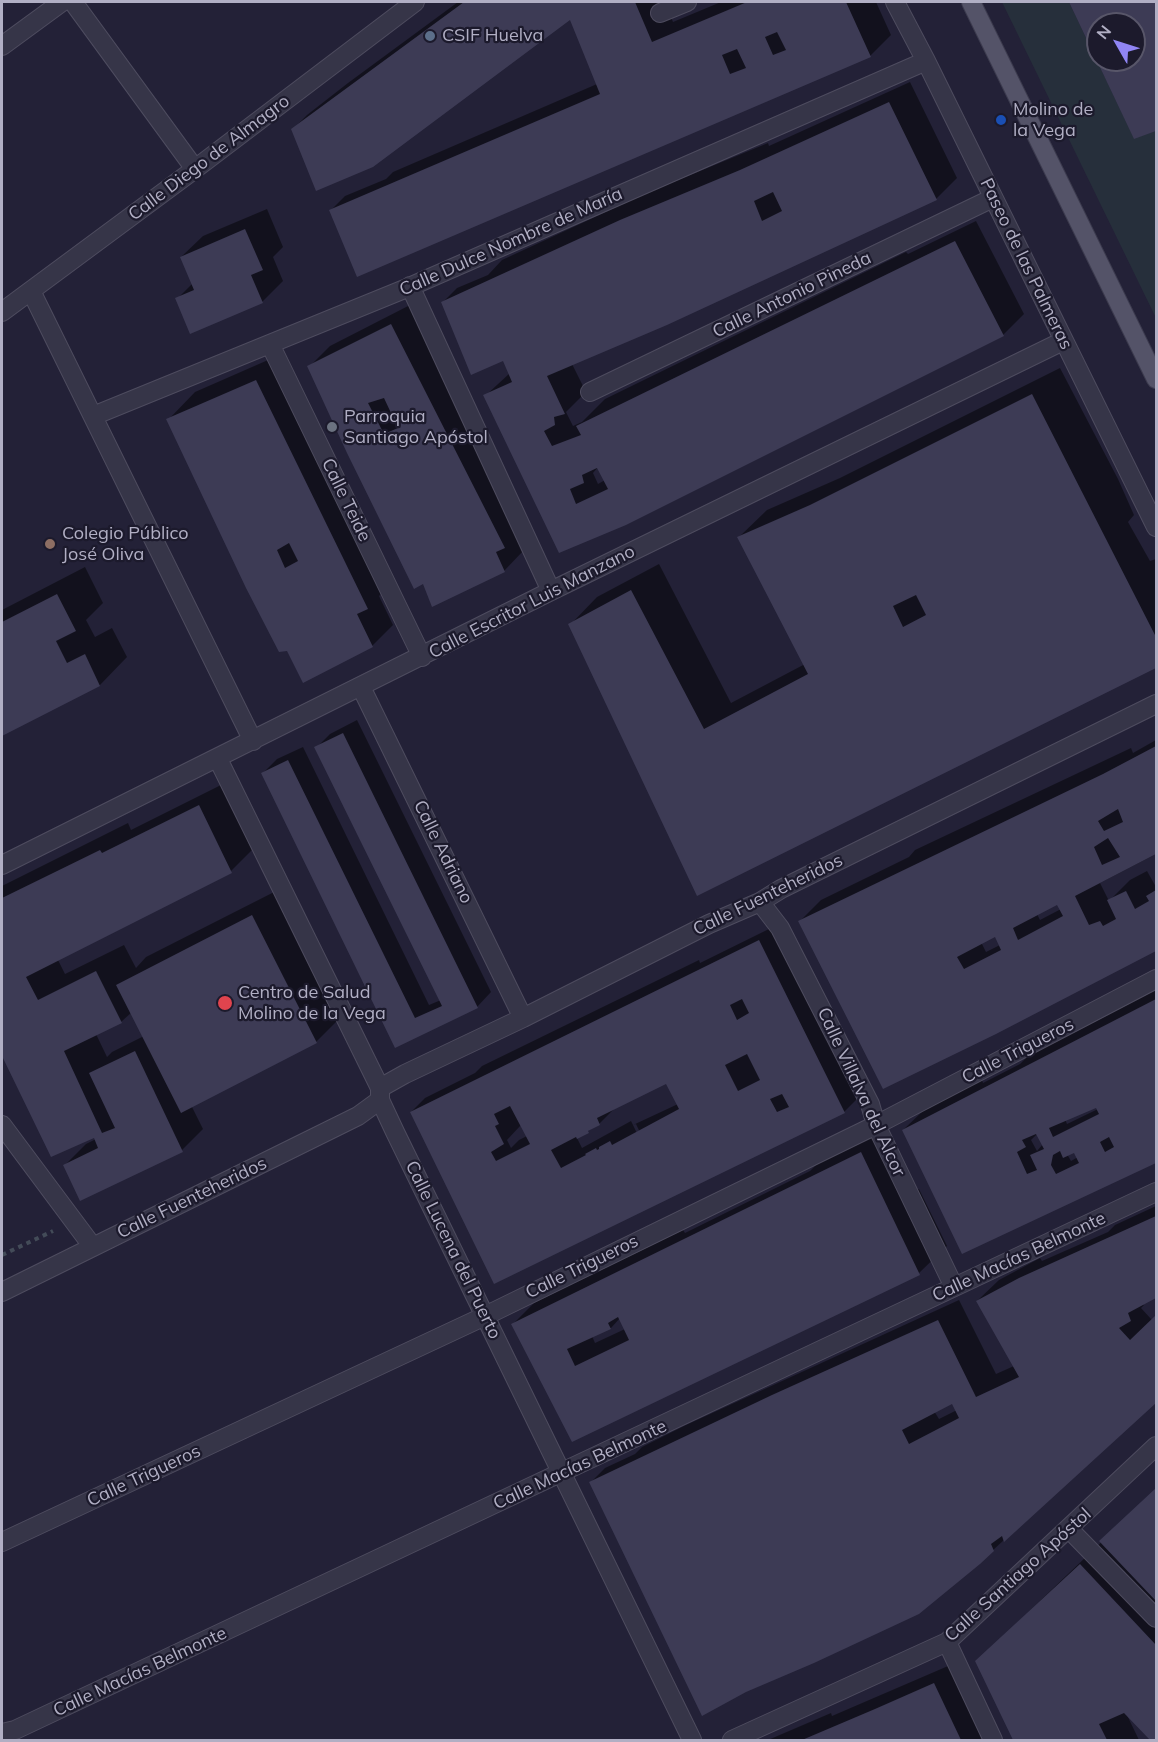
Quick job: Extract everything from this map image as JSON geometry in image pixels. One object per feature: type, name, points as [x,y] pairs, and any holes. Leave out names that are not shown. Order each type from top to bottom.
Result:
[{"type":"main road","points":[[971,2],[1156,379]]},
{"type":"street","points":[[2,46],[62,2]]},
{"type":"street","points":[[73,2],[195,169]]},
{"type":"street","name":"Calle Diego de Almagro","points":[[2,312],[415,2]]},
{"type":"street","points":[[660,13],[687,2]]},
{"type":"street","name":"Paseo de las Palmeras","points":[[895,2],[1156,527]]},
{"type":"street","name":"Calle Dulce Nombre de María","points":[[93,416],[410,286],[926,61]]},
{"type":"street","name":"Calle Antonio Pineda","points":[[590,392],[993,198]]},
{"type":"street","points":[[410,286],[551,591]]},
{"type":"street","points":[[31,291],[254,741]]},
{"type":"street","name":"Calle Escritor Luis Manzano","points":[[2,865],[551,591],[1063,340]]},
{"type":"street","name":"Calle Teide","points":[[270,344],[422,657]]},
{"type":"street","name":"Calle Adriano","points":[[361,687],[524,1018]]},
{"type":"street","name":"Calle Fuenteheridos","points":[[2,1292],[358,1116],[405,1074],[524,1018],[709,924],[760,902],[781,889],[1156,704]]},
{"type":"street","name":"Calle Lucena del Puerto","points":[[218,759],[561,1474],[692,1740]]},
{"type":"street","name":"Calle Villalva del Alcor","points":[[760,902],[785,939],[870,1104],[876,1125],[954,1287]]},
{"type":"street","name":"Calle Trigueros","points":[[2,1542],[485,1316],[876,1125],[1156,979]]},
{"type":"street","points":[[2,1125],[93,1247]]},
{"type":"street","name":"Calle Macías Belmonte","points":[[2,1733],[37,1720],[1156,1192]]},
{"type":"street","name":"Calle Santiago Apóstol","points":[[732,1740],[947,1642],[1156,1446]]},
{"type":"street","points":[[1070,1529],[1156,1618]]},
{"type":"street","points":[[947,1642],[993,1740]]},
{"type":"path","points":[[2,1255],[74,1221]]},
{"type":"shaded area","points":[[1002,2],[1069,2],[1086,38],[1086,72],[1102,72],[1134,138],[1156,131],[1156,318]]},
{"type":"building","points":[[464,2],[635,2],[652,42],[747,2],[846,2],[871,57],[357,277],[329,210],[600,94],[570,20],[373,167],[316,191],[291,129]],"holes":[[[777,32],[786,50],[773,55],[765,37]],[[737,49],[746,68],[730,74],[722,55]]]},
{"type":"building","points":[[1069,2],[1156,2],[1156,131],[1134,139],[1102,72],[1146,72],[1146,12],[1086,12],[1086,38]]},
{"type":"building","points":[[889,102],[937,200],[667,325],[547,376],[565,414],[554,417],[555,425],[544,431],[552,446],[581,435],[576,426],[955,241],[1004,336],[626,525],[559,553],[483,395],[512,382],[503,361],[471,375],[441,302],[620,220],[740,170]],"holes":[[[773,192],[782,211],[762,221],[754,201]],[[597,468],[608,489],[576,504],[570,489],[584,483],[582,475]]]},
{"type":"building","points":[[245,229],[263,270],[251,275],[263,303],[190,334],[175,298],[194,290],[180,257]]},
{"type":"building","points":[[391,324],[505,548],[496,552],[505,572],[432,607],[423,584],[414,589],[307,366]],"holes":[[[384,398],[398,428],[384,434],[368,403]]]},
{"type":"building","points":[[256,380],[368,609],[357,614],[373,647],[303,683],[287,651],[279,652],[166,419]],"holes":[[[289,543],[298,561],[285,568],[277,550]]]},
{"type":"building","points":[[1032,394],[1156,637],[1156,668],[697,896],[568,624],[631,590],[704,729],[808,674],[737,537],[810,505]],"holes":[[[916,595],[926,615],[903,627],[893,606]]]},
{"type":"building","points":[[57,594],[76,631],[56,641],[67,663],[85,654],[100,686],[2,736],[2,622]]},
{"type":"building","points":[[343,733],[478,1008],[395,1048],[261,773],[288,760],[415,1018],[442,1006],[314,747]]},
{"type":"building","points":[[1156,746],[1156,854],[1075,896],[1089,925],[1100,921],[1103,926],[1116,919],[1107,900],[1126,891],[1135,909],[1149,901],[1146,896],[1156,890],[1156,951],[996,1034],[883,1089],[798,921],[1103,774]],"holes":[[[1118,809],[1123,822],[1104,831],[1098,821]],[[1108,838],[1120,857],[1102,865],[1094,847]],[[1057,905],[1063,916],[1018,940],[1013,928]],[[995,937],[1001,950],[964,969],[957,957]]]},
{"type":"building","points":[[199,805],[232,873],[26,977],[38,1000],[96,971],[122,1023],[64,1051],[102,1133],[115,1128],[89,1073],[135,1051],[183,1152],[80,1201],[63,1165],[98,1148],[94,1138],[51,1157],[2,1056],[2,898],[100,850],[102,853]]},
{"type":"building","points":[[252,915],[317,1043],[181,1113],[116,985]]},
{"type":"building","points":[[759,940],[845,1113],[494,1284],[410,1112]],"holes":[[[742,999],[749,1013],[737,1020],[730,1005]],[[747,1054],[760,1080],[738,1091],[725,1065]],[[666,1084],[679,1109],[612,1145],[610,1141],[561,1168],[551,1150],[589,1133],[588,1131],[600,1125],[597,1118]],[[782,1094],[789,1107],[777,1112],[770,1099]],[[510,1106],[530,1144],[496,1161],[491,1152],[504,1144],[495,1126],[499,1124],[494,1114]]]},
{"type":"building","points":[[1156,999],[1156,1163],[962,1254],[902,1130]],"holes":[[[1096,1108],[1099,1114],[1053,1137],[1049,1128]],[[1036,1134],[1044,1149],[1030,1155],[1037,1170],[1027,1174],[1017,1152],[1026,1147],[1022,1140]],[[1109,1137],[1114,1147],[1105,1152],[1100,1142]],[[1060,1151],[1063,1158],[1074,1153],[1079,1163],[1056,1174],[1051,1165],[1053,1155]]]},
{"type":"building","points":[[861,1152],[920,1275],[572,1442],[511,1324]],"holes":[[[618,1317],[629,1340],[575,1366],[567,1349],[611,1329],[608,1323]]]},
{"type":"building","points":[[1156,1216],[1156,1298],[1128,1313],[1131,1321],[1119,1328],[1130,1340],[1156,1315],[1156,1403],[1004,1542],[1002,1536],[991,1544],[994,1551],[919,1614],[746,1692],[702,1716],[589,1482],[772,1395],[938,1320],[976,1397],[1019,1377],[976,1301],[1019,1278]],"holes":[[[952,1404],[959,1418],[909,1444],[902,1430]]]},
{"type":"building","points":[[1156,1488],[1156,1601],[1099,1541]]},
{"type":"building","points":[[1080,1564],[1156,1645],[1156,1740],[1150,1740],[1124,1713],[1099,1724],[1107,1740],[1013,1740],[975,1661]]},
{"type":"building","points":[[934,1683],[961,1740],[802,1740],[875,1709]]},
{"type":"place","name":"CSIF Huelva","points":[[430,36]]},
{"type":"place","name":"Molino de la Vega","points":[[1001,120]]},
{"type":"place","name":"Parroquia Santiago Apóstol","points":[[332,427]]},
{"type":"place","name":"Colegio Público José Oliva","points":[[50,544]]},
{"type":"place","name":"Centro de Salud Molino de la Vega","points":[[225,1003]]}]
